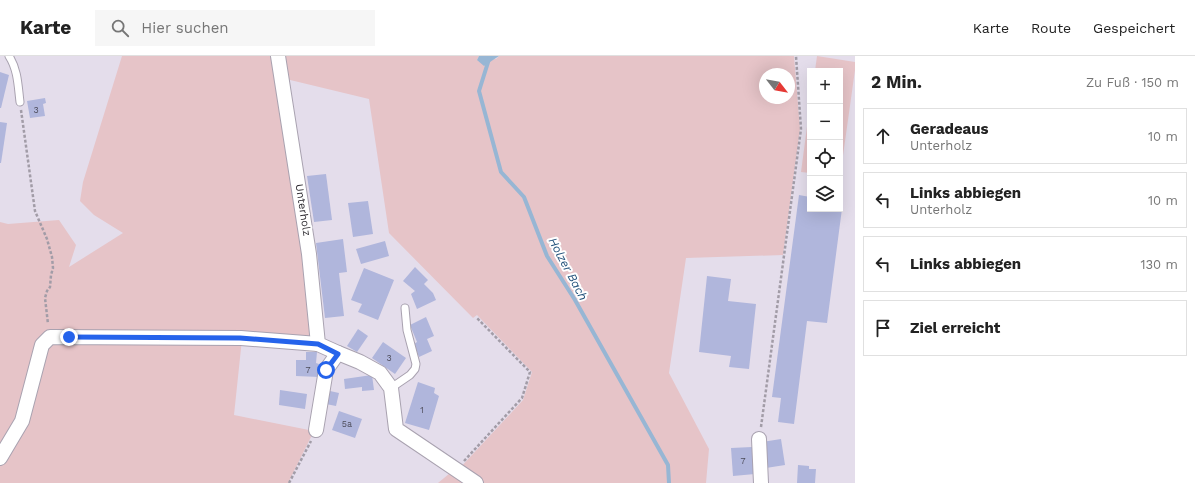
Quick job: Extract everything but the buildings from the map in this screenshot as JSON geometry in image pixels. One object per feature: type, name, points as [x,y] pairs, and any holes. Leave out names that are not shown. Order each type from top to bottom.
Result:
[{"type":"street","name":"Unterholz","points":[[278,56],[309,254],[318,344]]},
{"type":"street","points":[[0,458],[22,421],[42,345],[50,337],[240,338],[318,344],[338,354],[360,362],[380,373],[391,388],[396,429],[476,483]]},
{"type":"street","points":[[316,430],[326,370],[338,354]]},
{"type":"street","points":[[759,439],[761,483]]},
{"type":"lane","points":[[9,56],[16,73],[20,102]]},
{"type":"lane","points":[[391,388],[410,375],[415,369],[416,364],[407,330],[405,308]]},
{"type":"path","points":[[759,439],[801,129],[796,56]]},
{"type":"path","points":[[20,102],[35,211],[47,239],[52,257],[53,268],[50,288],[47,291],[45,298],[50,337]]},
{"type":"path","points":[[472,452],[522,398],[530,372],[476,317]]},
{"type":"path","points":[[289,483],[316,430]]},
{"type":"shaded area","points":[[122,56],[275,56],[317,342],[51,334],[20,420],[0,456],[0,222],[8,224],[59,220],[76,245],[69,267],[123,233],[94,215],[80,201],[83,182]]},
{"type":"shaded area","points":[[282,56],[479,56],[477,60],[496,59],[499,56],[794,56],[795,68],[759,68],[759,104],[795,104],[795,68],[800,129],[783,255],[686,258],[669,373],[709,449],[706,483],[480,483],[459,469],[523,400],[532,372],[477,315],[473,318],[389,233],[369,99],[286,79]]},
{"type":"shaded area","points":[[817,56],[855,62],[843,156],[843,68],[815,68]]},
{"type":"shaded area","points":[[807,127],[807,173],[801,172]]},
{"type":"shaded area","points":[[50,338],[242,339],[234,415],[314,431],[288,483],[0,483],[0,462]]},
{"type":"shaded area","points":[[455,469],[474,483],[438,483]]},
{"type":"water","points":[[479,56],[499,56],[484,66],[477,60]]},
{"type":"waterway","name":"Holzer Bach","points":[[490,56],[479,91],[501,172],[524,197],[547,256],[575,300],[668,465],[669,483]]},
{"type":"route","points":[[69,337],[240,338],[295,341],[318,344],[338,354],[326,370]]}]
